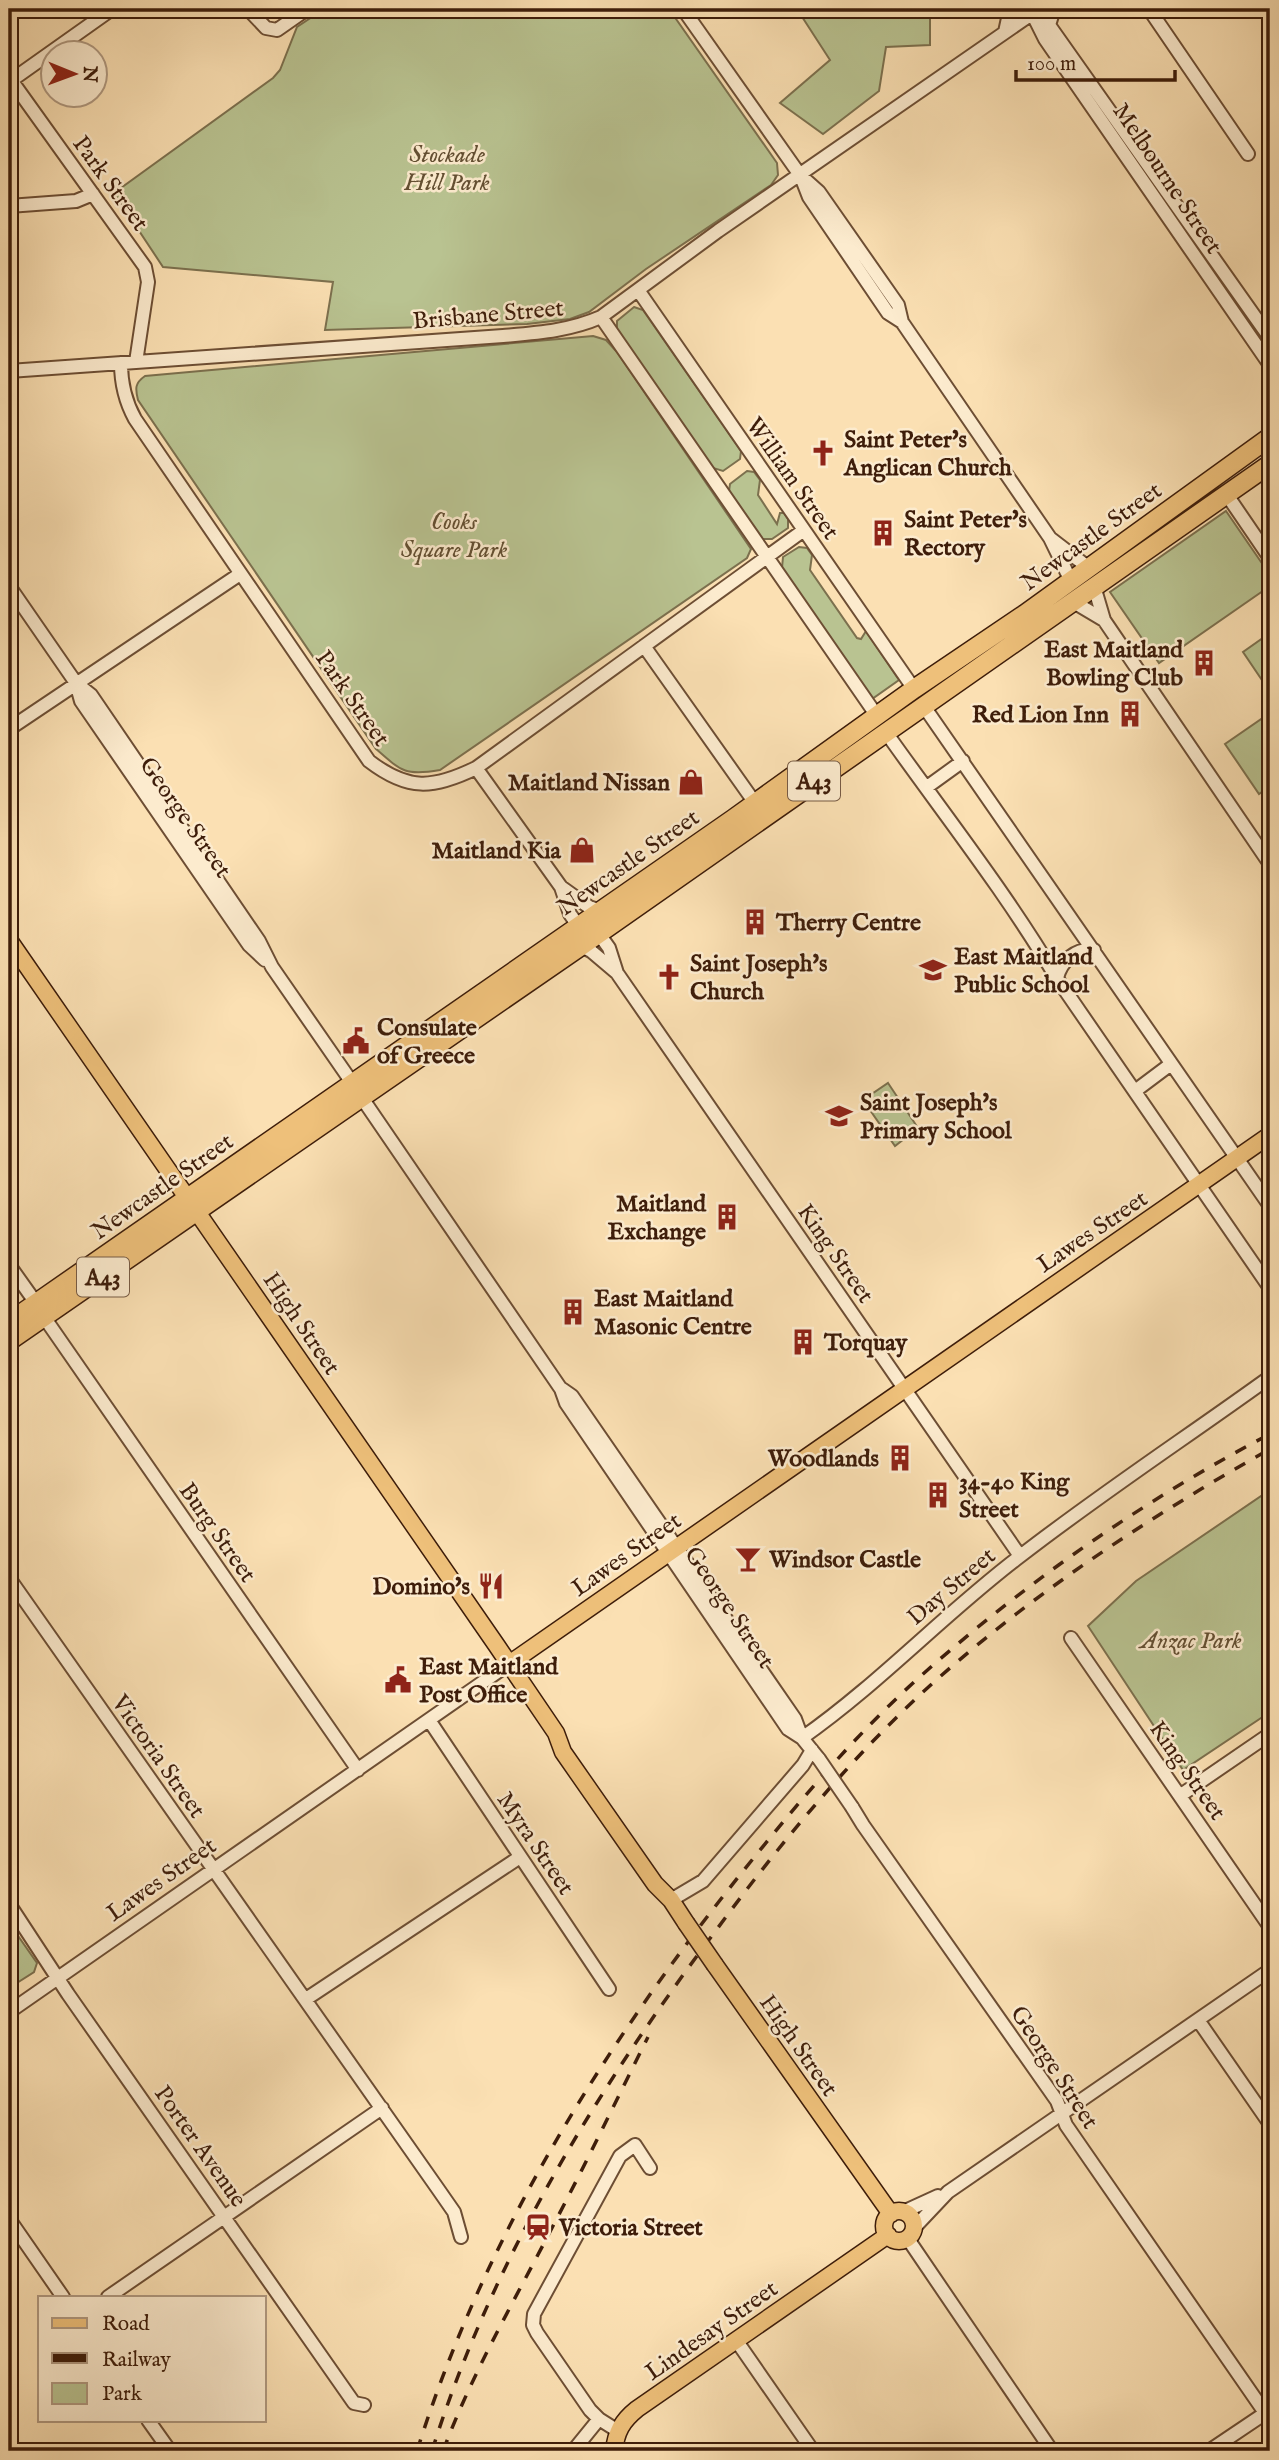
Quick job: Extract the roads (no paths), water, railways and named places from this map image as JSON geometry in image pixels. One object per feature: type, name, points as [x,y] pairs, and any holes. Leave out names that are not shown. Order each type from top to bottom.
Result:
[{"type":"highway","name":"Newcastle Street","points":[[9,1341],[40,1310],[192,1204],[357,1091],[630,912],[1071,581],[1270,438]]},
{"type":"highway","name":"Newcastle Street","points":[[919,697],[1072,601],[1270,464]]},
{"type":"highway","points":[[1071,581],[1094,586]]},
{"type":"highway","name":"Newcastle Street","points":[[357,1091],[547,949],[755,803],[881,724]]},
{"type":"highway","points":[[579,927],[601,924],[617,914],[630,912]]},
{"type":"highway","points":[[547,949],[564,945],[582,936],[599,934]]},
{"type":"highway","name":"Newcastle Street","points":[[9,1322],[40,1310]]},
{"type":"main road","name":"High Street","points":[[9,940],[509,1664],[556,1733],[563,1752],[655,1884],[671,1900],[715,1965],[897,2213]]},
{"type":"main road","name":"Lawes Street","points":[[509,1664],[1270,1135]]},
{"type":"main road","points":[[897,2213],[912,2217],[911,2233],[897,2241],[888,2235],[884,2226],[897,2213]]},
{"type":"main road","name":"Lindesay Street","points":[[618,2431],[626,2417],[637,2409],[888,2235]]},
{"type":"main road","points":[[614,2451],[618,2431]]},
{"type":"street","points":[[10,81],[113,9]]},
{"type":"street","points":[[248,9],[266,28],[277,30],[307,9]]},
{"type":"street","points":[[683,9],[800,175],[819,192],[898,305],[902,322],[1050,538],[1071,581]]},
{"type":"street","points":[[1005,32],[1010,9]]},
{"type":"street","points":[[1049,25],[1054,9]]},
{"type":"street","points":[[1149,9],[1248,154]]},
{"type":"street","name":"Brisbane Street","points":[[9,371],[557,331],[581,326],[601,317],[1032,11]]},
{"type":"street","name":"Melbourne Street","points":[[1032,11],[1049,25],[1270,338]]},
{"type":"street","name":"Melbourne Street","points":[[1032,11],[1045,38],[1270,365]]},
{"type":"street","name":"Park Street","points":[[10,81],[145,267],[148,282],[136,362]]},
{"type":"street","points":[[9,206],[76,201],[93,194]]},
{"type":"street","name":"William Street","points":[[638,290],[1270,1206]]},
{"type":"street","points":[[601,317],[881,724],[1033,939],[1270,1288]]},
{"type":"street","name":"Park Street","points":[[121,363],[123,391],[135,419],[369,761],[387,775],[422,784],[441,782],[476,768],[804,530]]},
{"type":"street","points":[[1227,495],[1270,558]]},
{"type":"street","points":[[1050,538],[1089,568]]},
{"type":"street","points":[[9,729],[240,574]]},
{"type":"street","name":"George Street","points":[[9,586],[76,683],[91,695],[259,941],[272,967],[561,1388],[566,1403],[672,1550],[788,1729],[802,1738],[815,1754],[1057,2101],[1066,2125],[1269,2414]]},
{"type":"street","points":[[1094,586],[1104,620],[1270,864]]},
{"type":"street","points":[[1072,601],[1104,620]]},
{"type":"street","points":[[644,646],[755,803]]},
{"type":"street","points":[[927,787],[962,761]]},
{"type":"street","points":[[476,768],[561,887],[570,914],[579,927]]},
{"type":"street","points":[[561,887],[589,907],[601,911]]},
{"type":"street","name":"King Street","points":[[599,934],[609,948],[617,973]]},
{"type":"street","name":"King Street","points":[[581,946],[617,973],[1020,1556]]},
{"type":"street","points":[[1057,978],[1063,962],[1081,951],[1094,950]]},
{"type":"street","points":[[1135,1091],[1171,1064]]},
{"type":"street","name":"Burg Street","points":[[9,1265],[358,1770]]},
{"type":"street","name":"Day Street","points":[[802,1738],[857,1696],[967,1598],[1020,1556],[1270,1377]]},
{"type":"street","name":"Victoria Street","points":[[9,1578],[454,2212],[461,2237]]},
{"type":"street","name":"King Street","points":[[1071,1638],[1270,1927]]},
{"type":"street","name":"Lawes Street","points":[[9,2012],[509,1664]]},
{"type":"street","name":"Myra Street","points":[[429,1720],[609,1989]]},
{"type":"street","points":[[1181,1795],[1270,1734]]},
{"type":"street","points":[[671,1900],[703,1881],[815,1754]]},
{"type":"street","points":[[306,1999],[520,1857]]},
{"type":"street","name":"Porter Avenue","points":[[9,1904],[354,2403],[364,2405]]},
{"type":"street","points":[[897,2213],[948,2192],[1270,1970]]},
{"type":"street","points":[[1198,2020],[1270,2124]]},
{"type":"street","points":[[109,2296],[382,2108]]},
{"type":"street","points":[[618,2431],[590,2410],[537,2333],[534,2314],[620,2156],[635,2145],[650,2168]]},
{"type":"street","points":[[948,2192],[911,2233],[1052,2451]]},
{"type":"street","points":[[9,2219],[62,2296]]},
{"type":"street","points":[[736,2340],[813,2451]]},
{"type":"street","points":[[1209,2451],[1269,2414]]},
{"type":"street","points":[[573,2451],[599,2419]]},
{"type":"street","points":[[149,2422],[170,2451]]},
{"type":"railway","points":[[417,2451],[445,2371],[478,2292],[515,2215],[556,2140],[649,1996],[699,1927],[790,1814],[849,1746],[891,1704],[996,1613],[1039,1579],[1129,1517],[1270,1434]]},
{"type":"railway","points":[[432,2451],[456,2381],[485,2312],[552,2178],[590,2114],[673,1989],[793,1831],[875,1739],[973,1649],[1096,1556],[1270,1449]]},
{"type":"railway","points":[[443,2451],[481,2363],[648,2037]]},
{"type":"place","name":"Saint Peter's Anglican Church","points":[[823,453]]},
{"type":"place","name":"Saint Peter's Rectory","points":[[883,533]]},
{"type":"place","name":"East Maitland Bowling Club","points":[[1204,663]]},
{"type":"place","name":"Red Lion Inn","points":[[1130,714]]},
{"type":"place","name":"Maitland Nissan","points":[[691,782]]},
{"type":"place","name":"Maitland Kia","points":[[582,850]]},
{"type":"place","name":"Therry Centre","points":[[755,922]]},
{"type":"place","name":"East Maitland Public School","points":[[933,970]]},
{"type":"place","name":"Saint Joseph's Church","points":[[669,977]]},
{"type":"place","name":"Consulate of Greece","points":[[356,1041]]},
{"type":"place","name":"Saint Joseph's Primary School","points":[[839,1116]]},
{"type":"place","name":"Maitland Exchange","points":[[727,1217]]},
{"type":"place","name":"East Maitland Masonic Centre","points":[[573,1312]]},
{"type":"place","name":"Torquay","points":[[803,1342]]},
{"type":"place","name":"Woodlands","points":[[900,1458]]},
{"type":"place","name":"34-40 King Street","points":[[938,1495]]},
{"type":"place","name":"Windsor Castle","points":[[748,1559]]},
{"type":"place","name":"Domino's","points":[[491,1586]]},
{"type":"place","name":"East Maitland Post Office","points":[[398,1680]]},
{"type":"place","name":"Victoria Street","points":[[538,2227]]},
{"type":"park label","name":"Stockade Hill Park","points":[[447,168]]},
{"type":"park label","name":"Cooks Square Park","points":[[454,535]]},
{"type":"park label","name":"Anzac Park","points":[[1191,1640]]}]
